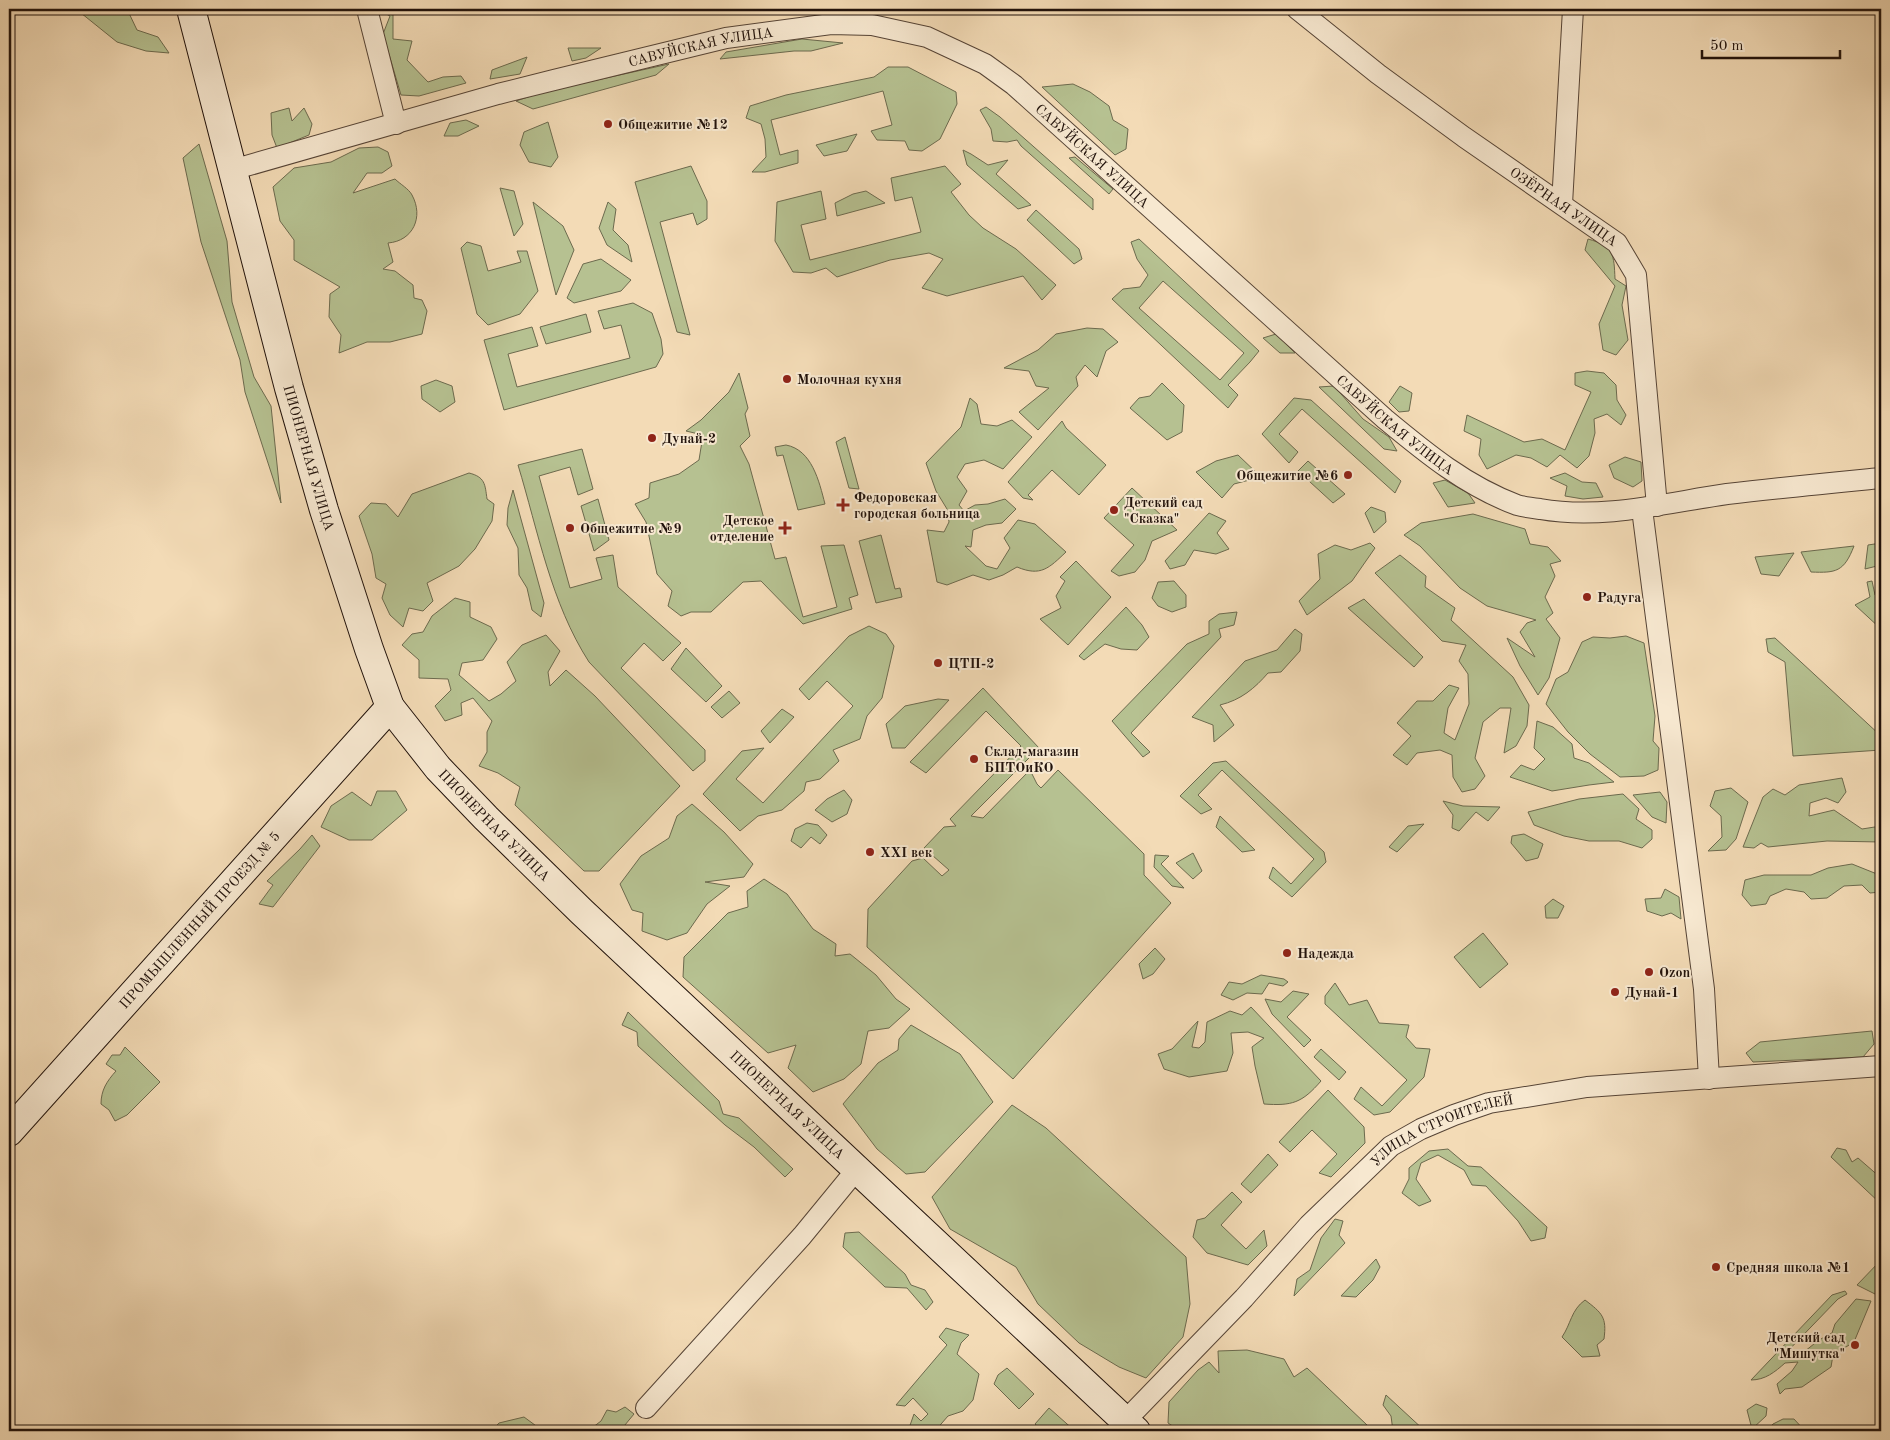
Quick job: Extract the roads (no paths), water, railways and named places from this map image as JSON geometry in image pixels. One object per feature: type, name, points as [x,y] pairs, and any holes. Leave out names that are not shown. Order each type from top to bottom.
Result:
[{"type":"main road","name":"ПИОНЕРНАЯ УЛИЦА","points":[[191,9],[289,388],[324,510],[368,648],[390,707],[438,768],[486,818],[582,912],[857,1169],[1126,1428]]},
{"type":"main road","name":"ПРОМЫШЛЕННЫЙ ПРОЕЗД № 5","points":[[9,1132],[390,707]]},
{"type":"street","points":[[367,9],[396,124]]},
{"type":"street","name":"ОЗЁРНАЯ УЛИЦА","points":[[1297,9],[1378,74],[1464,138],[1617,243],[1636,275],[1650,507],[1704,989],[1709,1079]]},
{"type":"street","points":[[1562,204],[1573,9]]},
{"type":"street","name":"САВУЙСКАЯ УЛИЦА","points":[[232,170],[498,94],[726,38],[831,24],[872,26],[928,37],[985,64],[1014,85],[1385,419],[1435,460],[1476,486],[1519,505],[1554,511],[1589,512],[1650,507],[1727,494],[1881,478]]},
{"type":"street","name":"УЛИЦА СТРОИТЕЛЕЙ","points":[[1126,1428],[1309,1225],[1391,1146],[1402,1138],[1454,1114],[1489,1104],[1587,1088],[1881,1066]]},
{"type":"street","points":[[646,1408],[802,1236],[857,1169]]},
{"type":"place","name":"Общежитие №12","points":[[608,124]]},
{"type":"place","name":"Молочная кухня","points":[[787,379]]},
{"type":"place","name":"Дунай-2","points":[[652,438]]},
{"type":"place","name":"Общежитие №6","points":[[1348,475]]},
{"type":"place","name":"Федоровская городская больница","points":[[843,505]]},
{"type":"place","name":"Детский сад \"Сказка\"","points":[[1114,510]]},
{"type":"place","name":"Общежитие №9","points":[[570,528]]},
{"type":"place","name":"Детское отделение","points":[[785,528]]},
{"type":"place","name":"Радуга","points":[[1587,597]]},
{"type":"place","name":"ЦТП-2","points":[[938,663]]},
{"type":"place","name":"Склад-магазин БПТОиКО","points":[[974,759]]},
{"type":"place","name":"XXI век","points":[[870,852]]},
{"type":"place","name":"Надежда","points":[[1287,953]]},
{"type":"place","name":"Ozon","points":[[1649,972]]},
{"type":"place","name":"Дунай-1","points":[[1615,992]]},
{"type":"place","name":"Средняя школа №1","points":[[1716,1267]]},
{"type":"place","name":"Детский сад \"Мишутка\"","points":[[1855,1345]]}]
